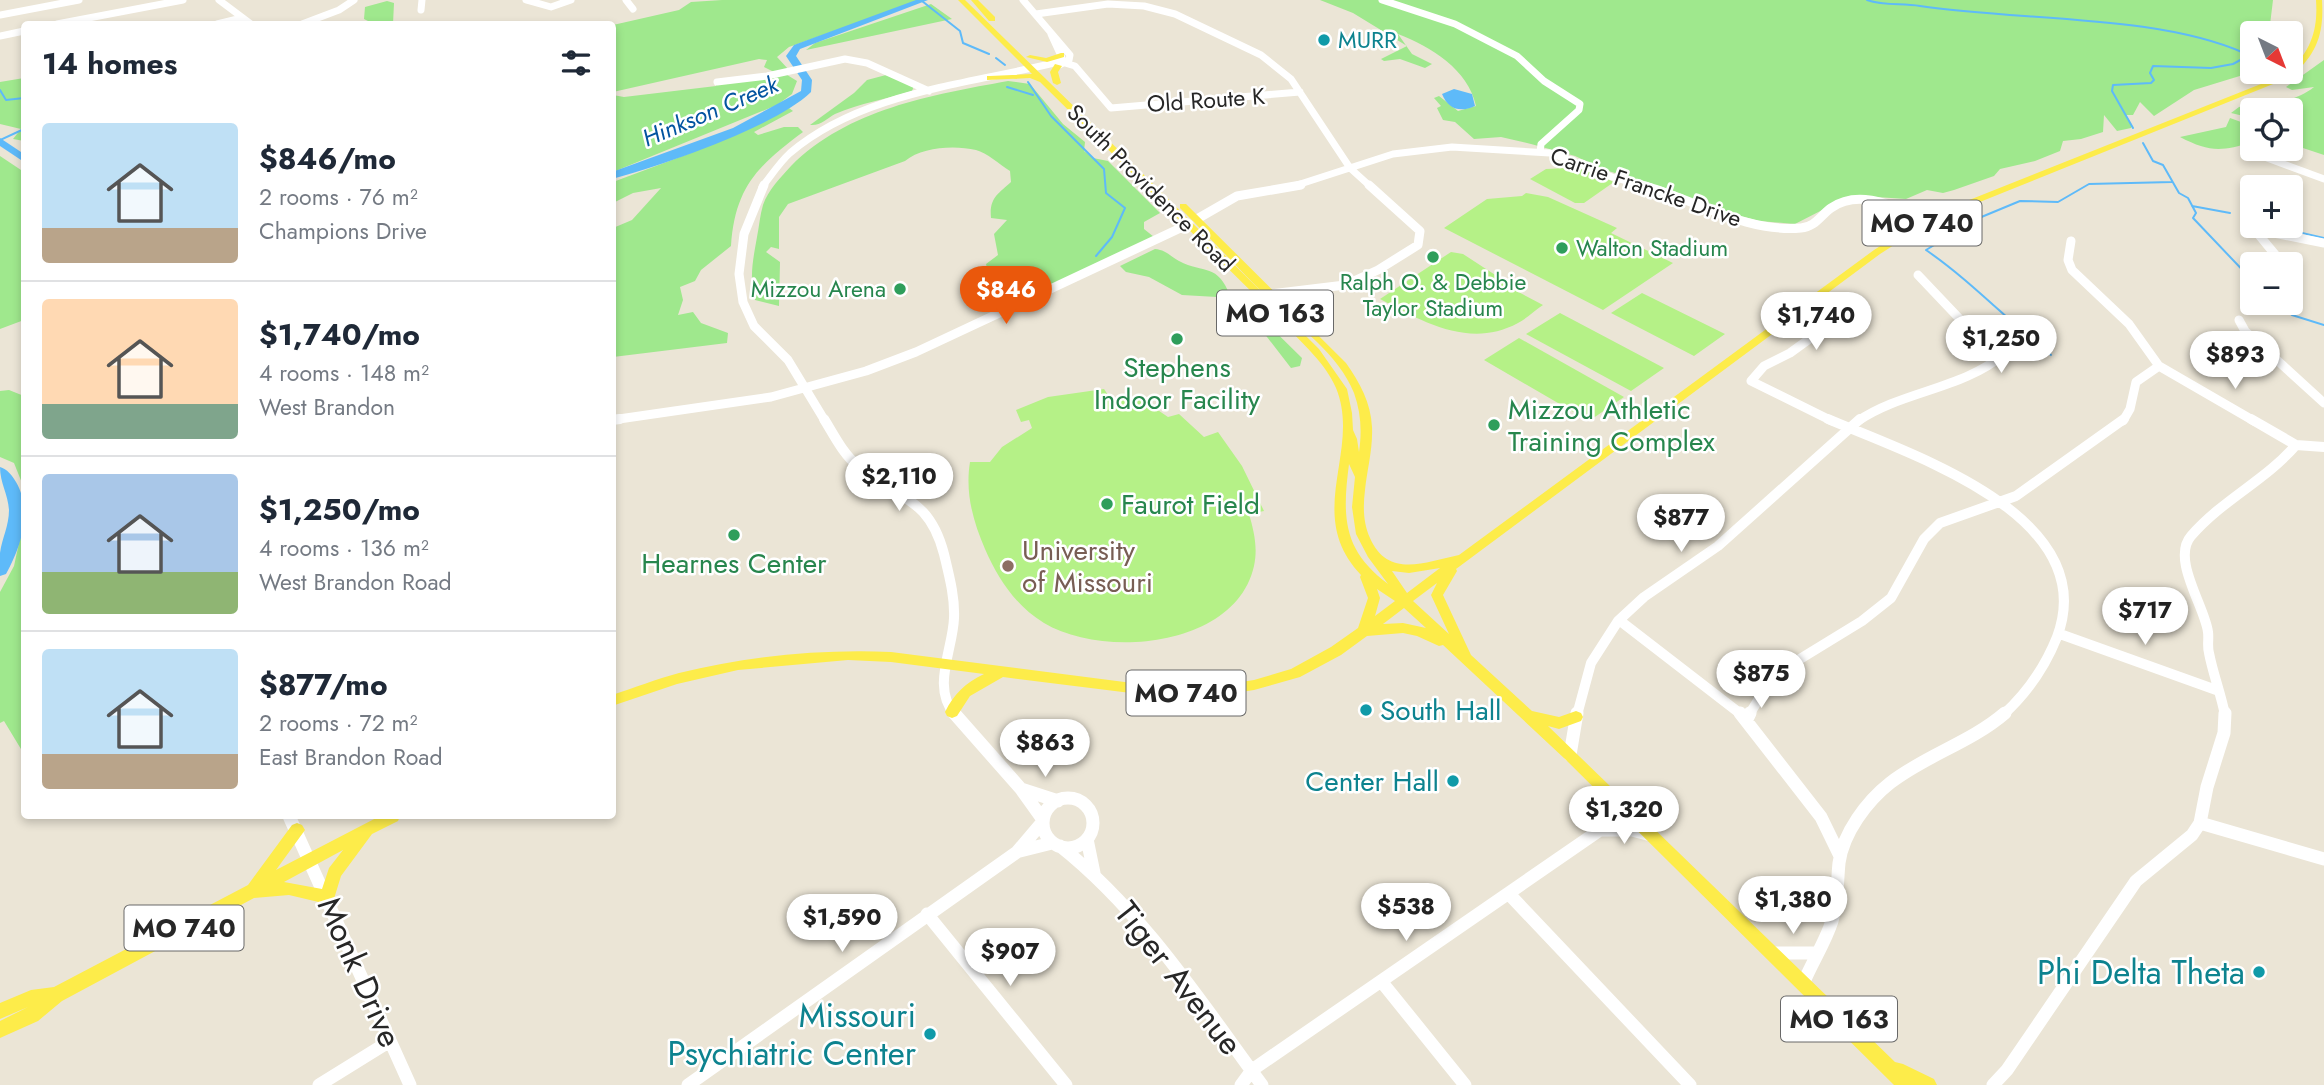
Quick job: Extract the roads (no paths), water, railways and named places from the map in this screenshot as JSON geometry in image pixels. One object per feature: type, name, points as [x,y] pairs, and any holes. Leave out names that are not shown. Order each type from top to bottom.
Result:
[{"type":"main road","name":"South Providence Road","points":[[962,0],[1017,55],[1038,68]]},
{"type":"main road","name":"South Providence Road","points":[[974,0],[1030,57],[1051,83],[1335,358],[1358,391],[1366,412],[1367,454],[1356,497],[1360,526],[1376,560],[1396,582],[1405,601]]},
{"type":"main road","name":"MO 740","points":[[616,700],[676,679],[772,660],[876,656],[1171,693],[1209,692],[1254,685],[1295,673],[1364,631],[1877,252],[1927,220],[2290,74],[2317,44],[2322,25],[2319,0]]},
{"type":"main road","points":[[990,78],[1014,66],[1017,55]]},
{"type":"main road","points":[[990,78],[1031,76],[1051,83],[1061,61],[1030,57]]},
{"type":"main road","name":"South Providence Road","points":[[1193,222],[1339,383],[1345,400],[1349,429],[1338,518],[1344,544],[1361,566],[1380,587],[1405,601],[1570,755],[1906,1085]]},
{"type":"main road","points":[[1349,429],[1355,446],[1355,470],[1362,479]]},
{"type":"main road","points":[[1376,560],[1391,568],[1411,569],[1465,557]]},
{"type":"main road","points":[[1465,557],[1445,577],[1437,595],[1469,661]]},
{"type":"main road","points":[[1361,566],[1374,598],[1364,631],[1403,626],[1414,628],[1427,633],[1469,661]]},
{"type":"main road","points":[[952,712],[969,688],[1003,672]]},
{"type":"main road","points":[[1526,715],[1559,723],[1576,717]]},
{"type":"main road","name":"MO 740","points":[[0,1030],[32,1015],[56,995],[387,819]]},
{"type":"main road","points":[[250,892],[289,888],[327,897],[334,873],[369,828]]},
{"type":"main road","points":[[250,892],[297,830]]},
{"type":"main road","name":"MO 740","points":[[0,1012],[30,998],[56,995]]},
{"type":"main road","points":[[1884,1063],[1928,1085]]},
{"type":"street","points":[[0,15],[79,0]]},
{"type":"street","points":[[73,21],[183,0]]},
{"type":"street","points":[[219,0],[246,21]]},
{"type":"street","points":[[311,21],[354,0]]},
{"type":"street","points":[[421,10],[422,0]]},
{"type":"street","points":[[526,0],[551,7],[571,0]]},
{"type":"street","points":[[626,0],[634,9]]},
{"type":"street","points":[[1023,0],[1070,55],[1061,61],[1038,68],[929,91],[854,116],[806,141],[772,168],[748,212],[738,285],[747,314],[786,356],[847,455],[868,477],[919,507],[933,522],[953,606],[953,625],[945,663],[944,698],[952,712],[1021,789],[1041,821],[1042,832],[1056,845]]},
{"type":"street","points":[[1382,0],[1455,24],[1517,56],[1545,81],[1580,104],[1579,110],[1541,144],[1540,152]]},
{"type":"street","points":[[1036,14],[1108,4],[1161,9],[1261,55],[1291,79],[1350,168],[1420,231],[1422,238],[1418,245],[1336,288],[1292,287],[1269,294]]},
{"type":"street","points":[[326,16],[334,21]]},
{"type":"street","points":[[230,21],[242,18]]},
{"type":"street","points":[[0,36],[21,32]]},
{"type":"street","points":[[717,82],[775,75],[845,59],[860,61],[929,91]]},
{"type":"street","name":"South Providence Road","points":[[1061,61],[1074,66],[1111,108]]},
{"type":"street","name":"Old Route K","points":[[1111,108],[1300,92]]},
{"type":"street","name":"Carrie Francke Drive","points":[[616,419],[740,403],[808,388],[866,371],[920,350],[1193,222],[1237,196],[1301,185],[1393,154],[1430,148],[1540,152],[1571,159],[1612,177],[1657,188],[1703,208],[1763,226],[1802,228],[1816,223],[1832,208],[1846,201],[1873,199],[1927,220]]},
{"type":"street","points":[[2275,161],[2324,179]]},
{"type":"street","points":[[2273,252],[2254,229],[2324,243]]},
{"type":"street","points":[[2071,241],[2068,260],[2071,270],[2129,324],[2159,366],[2296,445],[2324,447]]},
{"type":"street","points":[[1570,755],[1583,679],[1590,663],[1619,620],[1636,603],[1719,545],[1784,489],[1823,447],[1847,428],[1887,403],[1976,370],[2004,354],[1974,334],[1918,275]]},
{"type":"street","points":[[1803,984],[1829,931],[1838,897],[1840,856],[1865,808],[1885,784],[1960,744],[2016,704],[2049,658],[2060,634],[2065,600],[2053,560],[2041,541],[2001,503],[1954,475],[1847,428],[1751,381],[1764,366],[1790,353],[1859,303]]},
{"type":"street","points":[[2239,320],[2245,331],[2324,403]]},
{"type":"street","points":[[1747,719],[1769,683],[1784,670],[1805,654],[1853,628],[1892,597],[1921,545],[1936,525],[1965,512],[2001,503],[2027,492],[2082,446],[2126,418],[2133,404],[2136,382],[2159,366]]},
{"type":"street","points":[[1993,1085],[2007,1070],[2136,881],[2192,835],[2200,823],[2207,787],[2224,733],[2225,714],[2208,651],[2208,629],[2186,565],[2189,538],[2296,445]]},
{"type":"street","points":[[1619,620],[1747,719],[1821,817],[1840,856]]},
{"type":"street","points":[[2060,634],[2218,691]]},
{"type":"street","points":[[1017,852],[1079,844],[1087,839],[1095,824],[1090,808],[1075,800],[1058,801],[1021,789]]},
{"type":"street","points":[[688,1085],[1017,852],[1051,805],[1058,801]]},
{"type":"street","points":[[1241,1085],[1252,1070],[1600,831],[1613,820],[1616,802]]},
{"type":"street","name":"Monk Drive","points":[[291,819],[410,1085]]},
{"type":"street","points":[[2200,823],[2324,859]]},
{"type":"street","points":[[1600,831],[1632,830],[1651,835]]},
{"type":"street","name":"Tiger Avenue","points":[[1087,839],[1094,873]]},
{"type":"street","name":"Tiger Avenue","points":[[1056,845],[1094,873],[1185,980],[1262,1085]]},
{"type":"street","points":[[1509,894],[1690,1085]]},
{"type":"street","points":[[927,914],[1066,1085]]},
{"type":"street","points":[[1771,953],[1816,953]]},
{"type":"street","points":[[1381,981],[1465,1085]]},
{"type":"street","points":[[319,1085],[390,1041]]},
{"type":"water","points":[[1454,89],[1472,94],[1475,106],[1460,109],[1451,106],[1442,94]]},
{"type":"waterway","name":"Hinkson Creek","points":[[616,175],[737,130],[784,106],[806,92],[807,80],[791,56],[797,47],[924,0]]},
{"type":"waterway","points":[[1867,0],[1958,11],[2129,25],[2209,40],[2244,53],[2244,58],[2233,64],[2211,68],[2153,66],[2150,73],[2154,80],[2151,83],[2113,85],[2112,91],[2133,128]]},
{"type":"waterway","points":[[922,1],[960,31],[963,43],[989,54]]},
{"type":"waterway","points":[[996,58],[1005,65]]},
{"type":"waterway","points":[[1028,82],[1051,116],[1104,169],[1106,193],[1125,208],[1112,237],[1096,256]]},
{"type":"waterway","points":[[1007,87],[1033,95]]},
{"type":"waterway","points":[[0,90],[6,100],[21,98]]},
{"type":"waterway","points":[[0,140],[21,130]]},
{"type":"waterway","name":"Hinkson Creek","points":[[0,141],[21,157]]},
{"type":"waterway","points":[[2143,143],[2153,161],[2163,165],[2179,193],[2188,198],[2192,206]]},
{"type":"waterway","points":[[2051,355],[1926,250],[1979,218],[2020,201],[2058,202],[2089,184],[2172,182]]},
{"type":"waterway","points":[[2192,206],[2230,213]]},
{"type":"waterway","points":[[2192,206],[2196,213],[2193,218],[2240,267]]},
{"type":"waterway","points":[[2303,233],[2324,238]]},
{"type":"waterway","points":[[2292,315],[2324,325]]},
{"type":"waterway","name":"Hinkson Creek","points":[[0,472],[9,482],[17,507],[11,546],[0,570]]},
{"type":"place","name":"MURR","points":[[1324,40]]},
{"type":"place","name":"Walton Stadium","points":[[1562,248]]},
{"type":"place","name":"Ralph O. & Debbie Taylor Stadium","points":[[1433,257]]},
{"type":"place","name":"Mizzou Arena","points":[[900,289]]},
{"type":"place","name":"Stephens Indoor Facility","points":[[1177,339]]},
{"type":"place","name":"Mizzou Athletic Training Complex","points":[[1494,425]]},
{"type":"place","name":"Faurot Field","points":[[1107,504]]},
{"type":"place","name":"Hearnes Center","points":[[734,535]]},
{"type":"place","name":"University of Missouri","points":[[1008,566]]},
{"type":"place","name":"South Hall","points":[[1366,710]]},
{"type":"place","name":"Center Hall","points":[[1453,781]]},
{"type":"place","name":"Phi Delta Theta","points":[[2259,972]]},
{"type":"place","name":"Missouri Psychiatric Center","points":[[930,1034]]}]
